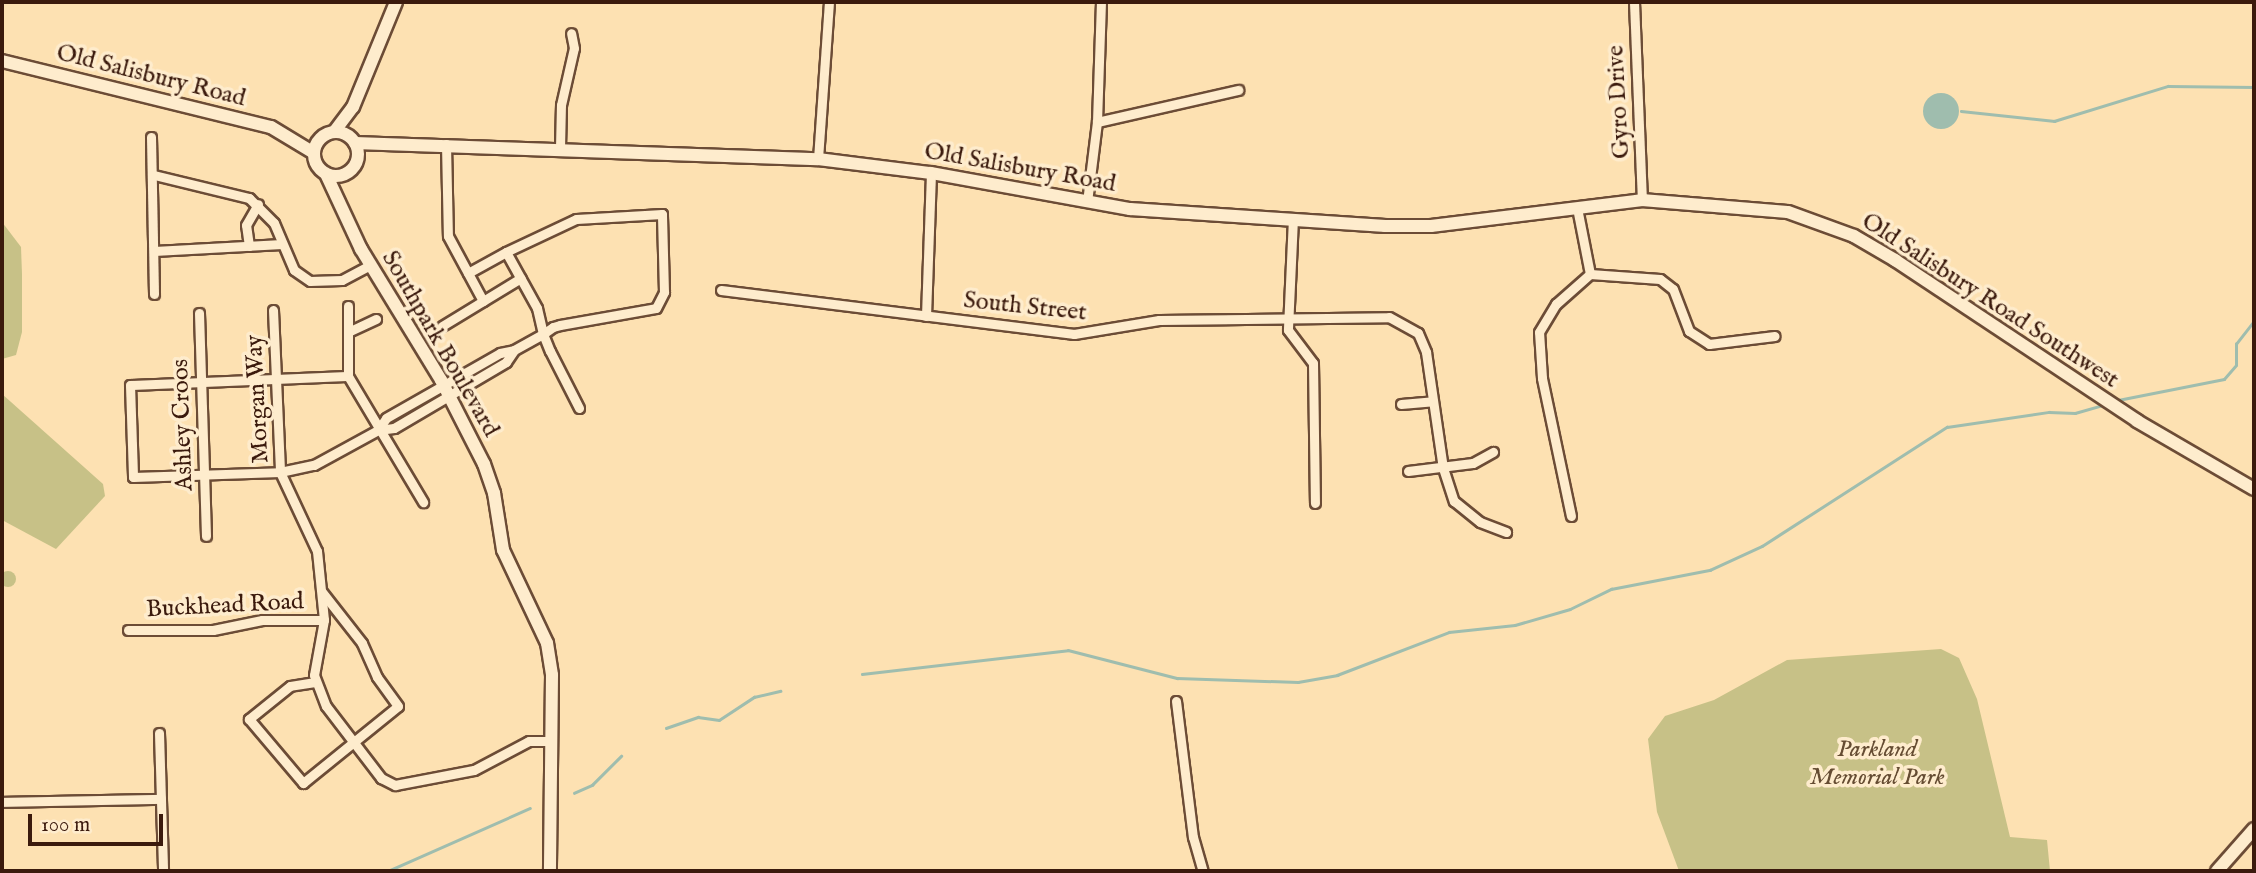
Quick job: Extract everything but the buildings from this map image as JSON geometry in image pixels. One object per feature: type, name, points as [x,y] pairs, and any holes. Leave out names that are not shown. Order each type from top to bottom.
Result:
[{"type":"main road","points":[[314,153],[353,107],[396,2]]},
{"type":"main road","name":"Old Salisbury Road","points":[[2,61],[289,134],[329,134],[352,140],[389,144],[818,159],[931,173],[1087,202],[1431,226],[1642,200]]},
{"type":"main road","points":[[326,174],[346,174],[358,157],[352,140],[353,107]]},
{"type":"main road","name":"Old Salisbury Road","points":[[289,134],[314,153],[317,165],[326,174]]},
{"type":"main road","name":"Old Salisbury Road","points":[[358,157],[389,144]]},
{"type":"main road","name":"Southpark Boulevard","points":[[326,174],[370,265],[446,391],[495,493],[510,569],[547,643],[551,741],[550,871]]},
{"type":"main road","name":"Southpark Boulevard","points":[[343,206],[346,174]]},
{"type":"main road","name":"Old Salisbury Road Southwest","points":[[1642,200],[1787,212],[1854,236],[2147,428],[2254,489]]},
{"type":"main road","points":[[2217,871],[2254,829]]},
{"type":"street","points":[[818,159],[830,2]]},
{"type":"street","points":[[1087,202],[1097,122],[1101,2]]},
{"type":"street","name":"Gyro Drive","points":[[1634,2],[1642,200]]},
{"type":"street","points":[[560,148],[561,105],[574,48],[571,33]]},
{"type":"street","points":[[1097,122],[1238,90]]},
{"type":"street","points":[[151,137],[154,175],[154,294]]},
{"type":"street","points":[[446,144],[448,236],[483,301]]},
{"type":"street","points":[[926,316],[931,173]]},
{"type":"street","points":[[154,175],[258,204],[274,222],[282,244],[301,277],[320,284],[342,280],[370,265]]},
{"type":"street","points":[[249,246],[246,225],[258,204]]},
{"type":"street","points":[[1577,208],[1590,274]]},
{"type":"street","points":[[348,376],[130,385],[133,477],[280,472],[314,466],[378,430],[412,417],[500,353],[514,350],[579,319],[658,306],[664,292],[662,214],[576,219],[468,273]]},
{"type":"street","points":[[1293,218],[1287,318],[1293,338],[1313,363],[1315,503]]},
{"type":"street","points":[[154,251],[282,244]]},
{"type":"street","points":[[506,252],[537,308],[543,334],[579,408]]},
{"type":"street","points":[[1570,516],[1542,378],[1539,332],[1556,304],[1590,274],[1660,279],[1673,289],[1689,331],[1709,344],[1775,336]]},
{"type":"street","points":[[442,326],[521,278]]},
{"type":"street","name":"South Street","points":[[721,290],[1074,334],[1159,320],[1389,317],[1409,324],[1426,352],[1433,401]]},
{"type":"street","points":[[348,306],[348,376],[423,502]]},
{"type":"street","name":"Morgan Way","points":[[273,310],[280,472],[317,551],[322,592],[324,620],[315,682]]},
{"type":"street","name":"Ashley Croos","points":[[199,313],[206,536]]},
{"type":"street","points":[[348,332],[376,319]]},
{"type":"street","points":[[378,430],[386,418],[446,391]]},
{"type":"street","points":[[1401,404],[1433,401],[1443,468],[1449,489],[1462,510],[1506,532]]},
{"type":"street","points":[[406,407],[412,417]]},
{"type":"street","points":[[1408,471],[1472,463],[1493,452]]},
{"type":"street","points":[[322,592],[357,635],[377,677],[398,706],[354,743],[303,783],[248,719],[289,686],[315,682],[321,699],[354,743],[382,778],[403,785],[489,765],[529,741],[551,741]]},
{"type":"street","name":"Buckhead Road","points":[[128,630],[213,630],[262,620],[324,620]]},
{"type":"street","points":[[1176,701],[1193,837],[1203,871]]},
{"type":"street","points":[[159,733],[163,871]]},
{"type":"street","points":[[2,802],[161,799]]},
{"type":"green space","points":[[2,222],[21,247],[22,332],[16,355],[2,359]]},
{"type":"green space","points":[[2,394],[103,484],[105,496],[56,549],[2,520]]},
{"type":"green space","points":[[8,571],[16,579],[8,587],[0,579]]},
{"type":"green space","name":"Parkland Memorial Park","points":[[1941,649],[1959,658],[1977,699],[2010,837],[2047,840],[2050,871],[1679,871],[1657,812],[1648,739],[1665,716],[1714,700],[1787,660]]},
{"type":"shaded area","points":[[1941,93],[1954,98],[1959,111],[1954,124],[1941,129],[1928,124],[1923,111],[1928,98]]},
{"type":"waterway","points":[[1961,111],[2054,121],[2168,86],[2254,87]]},
{"type":"waterway","points":[[2113,401],[2224,379],[2236,365],[2236,344],[2254,321]]},
{"type":"waterway","points":[[862,674],[1068,650],[1177,678],[1298,682],[1337,675],[1449,632],[1515,625],[1570,609],[1611,589],[1710,570],[1762,546],[1947,427],[2049,412],[2075,413],[2103,405]]},
{"type":"waterway","points":[[666,728],[698,717],[719,720],[754,697],[780,691]]},
{"type":"waterway","points":[[574,793],[592,785],[621,756]]},
{"type":"waterway","points":[[388,871],[530,808]]}]
